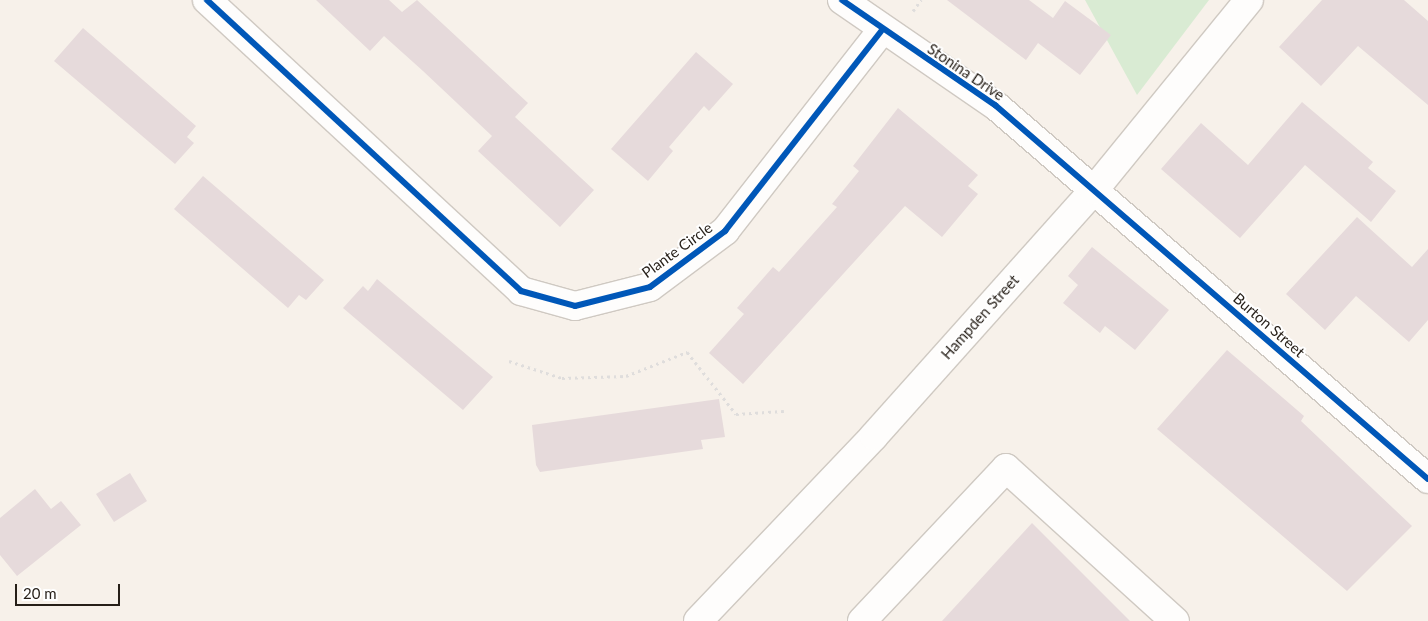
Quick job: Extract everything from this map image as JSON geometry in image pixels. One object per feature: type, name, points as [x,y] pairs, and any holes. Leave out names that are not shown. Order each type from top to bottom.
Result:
[{"type":"street","name":"Plante Circle","points":[[207,0],[521,291],[575,306],[650,287],[725,231],[881,31]]},
{"type":"street","name":"Stonina Drive","points":[[842,0],[881,31],[995,105],[1094,190]]},
{"type":"street","name":"Hampden Street","points":[[706,618],[874,436],[1094,190],[1249,0]]},
{"type":"street","name":"Burton Street","points":[[1094,190],[1428,479]]},
{"type":"street","points":[[862,621],[1006,468],[1175,621]]},
{"type":"path","points":[[509,361],[562,378],[626,376],[687,352],[736,414],[784,411]]},
{"type":"green space","points":[[1085,0],[1209,0],[1137,95]]},
{"type":"building","points":[[316,0],[389,0],[402,12],[417,0],[528,103],[515,117],[594,190],[560,227],[478,151],[492,136],[423,71],[384,36],[370,51]]},
{"type":"building","points":[[947,0],[1029,0],[1053,18],[1065,1],[1111,35],[1080,75],[1038,43],[1026,60]]},
{"type":"building","points":[[1322,0],[1404,0],[1428,21],[1428,105],[1358,46],[1321,86],[1279,47]]},
{"type":"building","points":[[83,28],[196,126],[187,137],[194,143],[175,164],[54,61]]},
{"type":"building","points":[[696,52],[733,84],[709,111],[704,106],[669,147],[673,151],[648,181],[611,149]]},
{"type":"building","points":[[1302,102],[1373,162],[1368,168],[1396,191],[1371,222],[1305,165],[1240,238],[1161,169],[1201,123],[1248,165]]},
{"type":"building","points":[[898,108],[978,175],[968,186],[978,194],[942,237],[905,206],[743,384],[709,353],[744,314],[737,308],[773,267],[779,272],[837,207],[832,204],[859,171],[853,166]]},
{"type":"building","points":[[203,176],[324,280],[306,300],[299,295],[288,308],[174,209]]},
{"type":"building","points":[[1357,217],[1412,267],[1428,249],[1428,320],[1409,342],[1356,296],[1325,330],[1286,294]]},
{"type":"building","points":[[1092,247],[1169,310],[1135,350],[1105,326],[1100,333],[1063,303],[1078,285],[1068,276]]},
{"type":"building","points":[[377,279],[493,377],[463,410],[343,308],[363,286],[368,291]]},
{"type":"building","points":[[1227,350],[1304,416],[1301,421],[1412,526],[1347,591],[1157,429]]},
{"type":"building","points":[[719,399],[725,437],[701,440],[703,449],[540,472],[536,465],[532,425]]},
{"type":"building","points":[[130,473],[147,501],[114,522],[96,494]]},
{"type":"building","points":[[35,489],[51,509],[61,501],[81,525],[17,576],[0,555],[0,518]]},
{"type":"building","points":[[1032,523],[1130,621],[942,621]]},
{"type":"cycle path","points":[[207,0],[521,291],[575,306],[650,287],[725,231],[881,31]]},
{"type":"cycle path","points":[[842,0],[995,105],[1428,479]]}]
